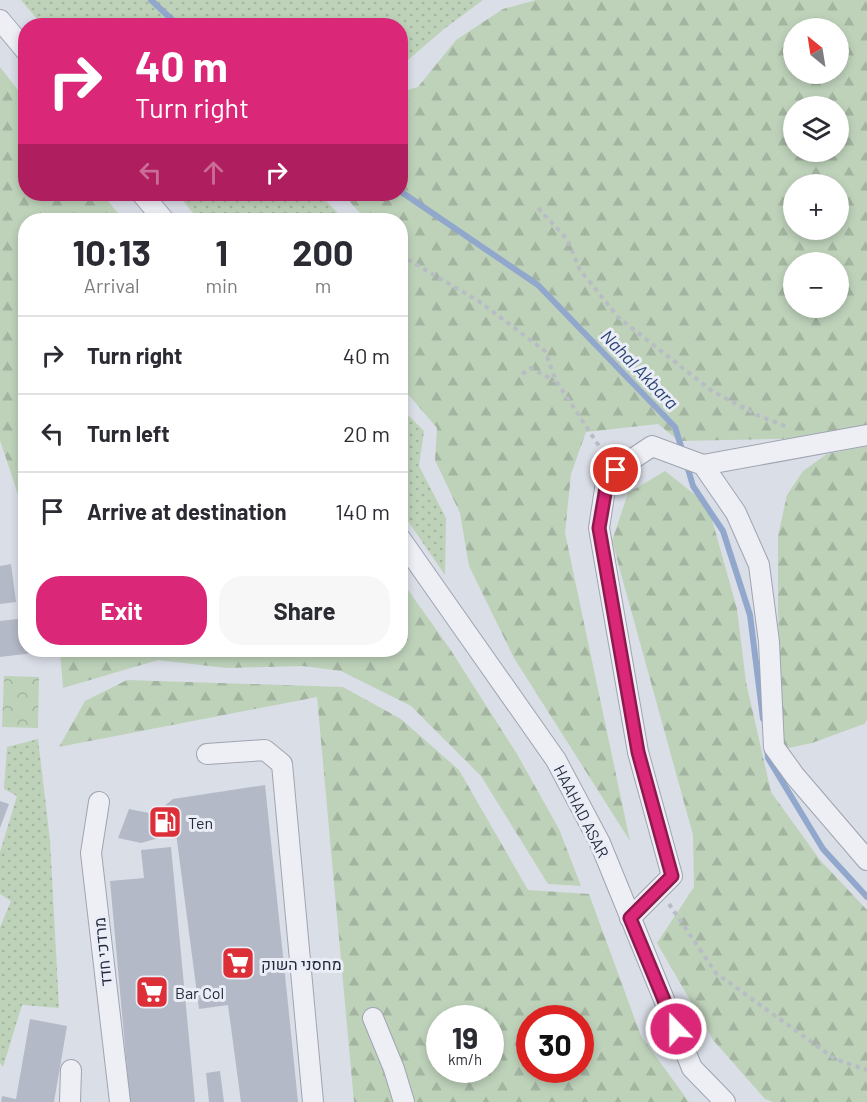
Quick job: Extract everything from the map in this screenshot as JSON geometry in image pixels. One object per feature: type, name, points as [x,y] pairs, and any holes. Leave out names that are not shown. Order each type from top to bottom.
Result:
[{"type":"street","points":[[0,20],[18,41]]},
{"type":"street","points":[[148,201],[158,213]]},
{"type":"street","points":[[630,918],[672,876],[638,752],[599,528],[608,476],[652,446],[702,465],[867,435]]},
{"type":"street","points":[[702,465],[736,513],[759,565],[768,642],[774,747],[795,776],[867,860]]},
{"type":"street","name":"HAAHAD ASAR","points":[[408,549],[556,760],[600,843],[692,1068],[725,1102]]},
{"type":"street","points":[[207,754],[265,750],[282,764],[313,1102]]},
{"type":"street","name":"מרדכי חדד","points":[[99,802],[91,853],[120,1102]]},
{"type":"street","points":[[373,1018],[394,1069],[404,1102]]},
{"type":"street","points":[[70,1102],[71,1070]]},
{"type":"path","points":[[538,208],[567,239],[580,270],[619,318],[712,391],[757,415],[807,435],[814,445]]},
{"type":"path","points":[[408,260],[480,302],[545,351],[556,381],[616,470]]},
{"type":"path","points":[[522,374],[531,368],[556,381]]},
{"type":"path","points":[[659,889],[716,973],[835,1059],[867,1070]]},
{"type":"green space","points":[[21,0],[483,0],[408,60],[408,18],[36,18]]},
{"type":"green space","points":[[536,0],[867,0],[867,431],[820,438],[679,441],[658,424],[586,432],[571,474],[565,533],[630,841],[514,658],[469,566],[460,513],[435,460],[437,428],[408,394],[408,213],[360,213],[349,201],[408,201],[408,90],[418,87],[456,40],[503,9]]},
{"type":"green space","points":[[0,67],[18,90],[18,201],[108,201],[118,213],[18,213],[18,495],[0,440]]},
{"type":"green space","points":[[183,201],[326,201],[338,213],[193,213]]},
{"type":"green space","points":[[408,415],[424,431],[419,466],[446,518],[445,575],[408,521]]},
{"type":"green space","points":[[867,446],[867,720],[864,724],[812,743],[784,749],[778,615],[778,536],[787,495],[803,471],[827,454]]},
{"type":"green space","points":[[665,471],[708,505],[737,609],[746,682],[771,792],[820,860],[867,910],[867,1102],[773,1102],[765,1099],[713,1040],[657,943],[694,887],[693,835],[612,541],[628,493]]},
{"type":"green space","points":[[408,590],[450,649],[517,754],[559,829],[581,886],[548,884],[481,776],[411,706],[341,671],[303,666],[226,668],[158,660],[63,688],[61,657],[408,657]]},
{"type":"green space","points":[[4,676],[39,677],[38,728],[2,727]]},
{"type":"green space","points":[[127,680],[343,687],[401,719],[459,770],[528,890],[589,894],[641,1036],[689,1102],[354,1102],[317,697],[59,747],[85,701]]},
{"type":"green space","points":[[38,739],[50,840],[59,1008],[22,1005],[3,1067],[0,1063],[0,927],[11,901],[0,894],[0,852],[17,796],[4,789],[7,747]]},
{"type":"building","points":[[11,564],[16,602],[0,604],[0,566]]},
{"type":"building","points":[[18,619],[18,655],[0,657],[0,621]]},
{"type":"building","name":"מחסני השוק","points":[[265,785],[298,1102],[241,1102],[228,1005],[199,1009],[176,833],[141,843],[118,838],[129,809],[154,814],[173,799]]},
{"type":"building","points":[[0,801],[9,804],[0,828]]},
{"type":"building","name":"Bar Col","points":[[171,847],[195,1102],[130,1102],[110,881],[144,878],[141,850]]},
{"type":"building","points":[[30,1019],[67,1026],[54,1102],[1,1102],[2,1096],[16,1099]]},
{"type":"building","points":[[220,1071],[224,1102],[209,1102],[206,1073]]},
{"type":"waterway","name":"Nahal Akbara","points":[[151,0],[170,18]]},
{"type":"waterway","name":"Nahal Akbara","points":[[408,196],[538,285],[675,427],[683,453]]},
{"type":"waterway","name":"Nahal Akbara","points":[[686,462],[693,486],[723,531],[750,615],[763,719]]},
{"type":"waterway","name":"Nahal Akbara","points":[[767,747],[768,758],[823,849],[867,897]]},
{"type":"place","name":"Ten","points":[[165,822]]},
{"type":"place","name":"מחסני השוק","points":[[238,963]]},
{"type":"place","name":"Bar Col","points":[[152,992]]},
{"type":"route","points":[[616,470],[608,476],[599,528],[638,752],[672,876],[630,918],[676,1029]]}]
